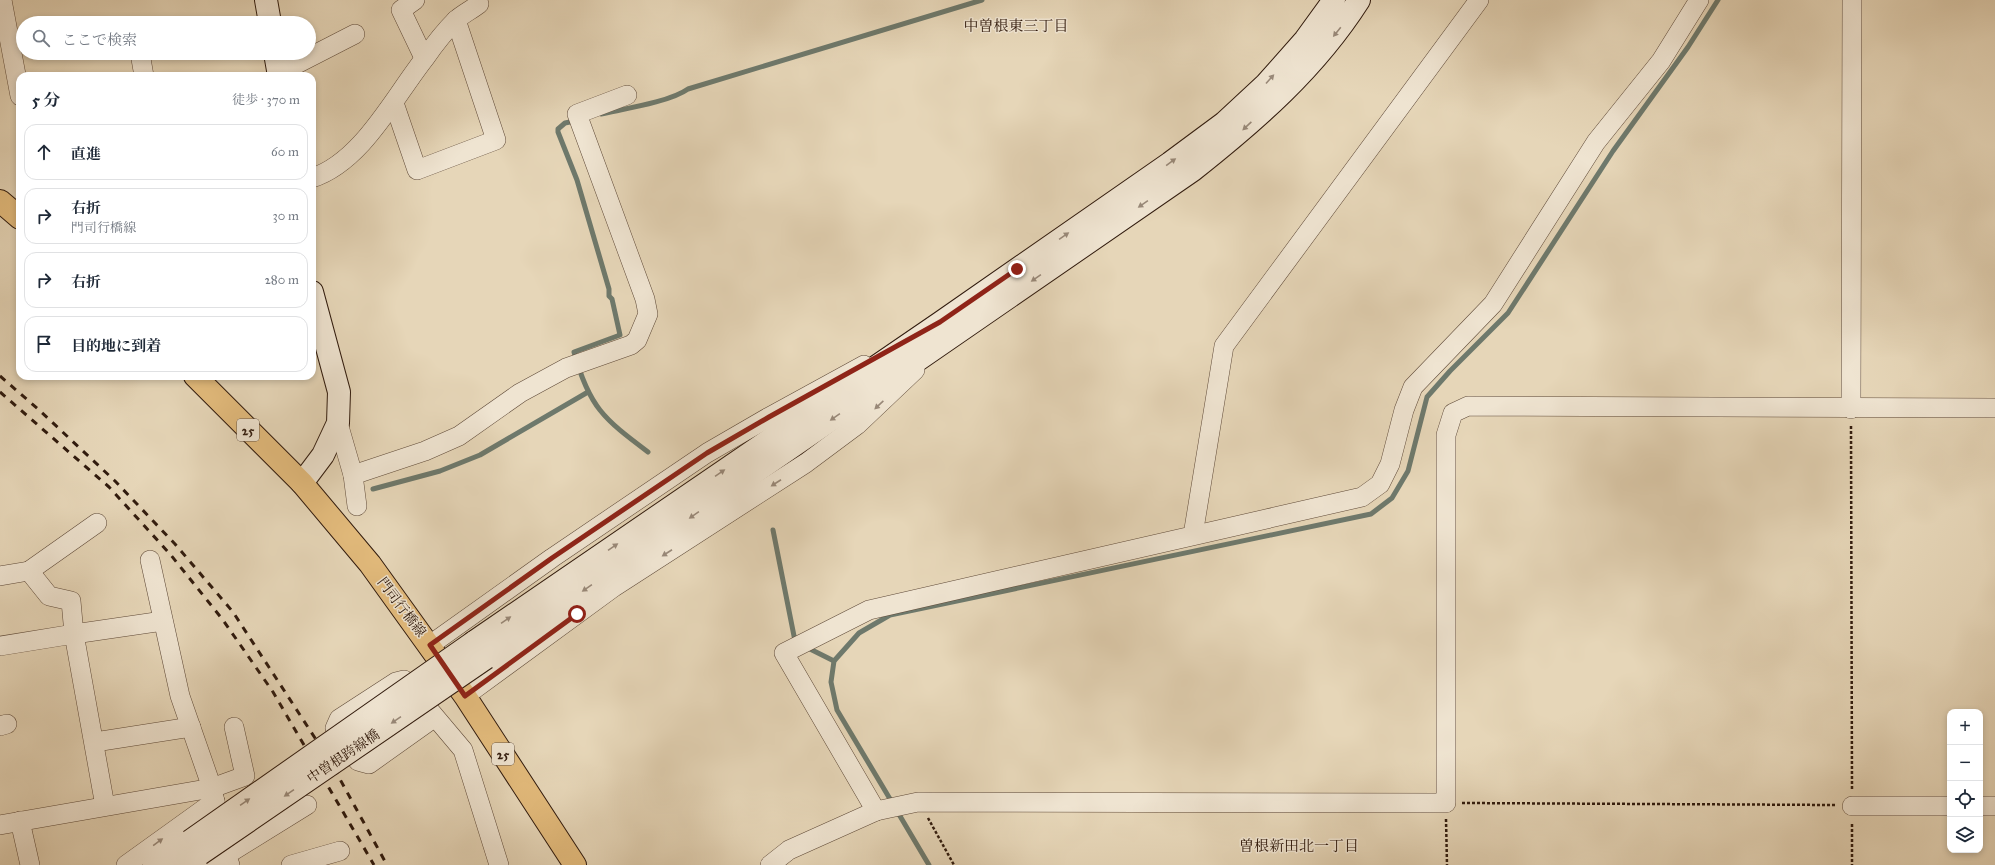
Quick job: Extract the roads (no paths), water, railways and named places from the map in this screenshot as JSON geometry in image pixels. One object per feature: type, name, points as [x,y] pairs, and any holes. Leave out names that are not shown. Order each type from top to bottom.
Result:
[{"type":"main road","points":[[0,201],[16,215]]},
{"type":"main road","name":"門司行橋線","points":[[199,380],[302,483],[370,564],[430,645],[465,696],[575,865]]},
{"type":"street","points":[[2,0],[16,84]]},
{"type":"street","points":[[266,0],[269,16]]},
{"type":"street","points":[[415,0],[401,10],[424,58]]},
{"type":"street","points":[[465,696],[614,587],[806,463],[845,435],[857,425],[944,331],[1224,123],[1266,84],[1305,40],[1334,0]]},
{"type":"street","points":[[430,645],[552,558],[707,453],[769,417],[944,331],[1192,170],[1241,132],[1291,85],[1339,31],[1359,0]]},
{"type":"street","points":[[1193,535],[1224,346],[1479,0]]},
{"type":"street","points":[[880,810],[784,653],[869,610],[1362,497],[1380,484],[1390,464],[1404,410],[1412,387],[1493,304],[1596,142],[1661,61],[1699,0]]},
{"type":"street","points":[[1851,408],[1852,0]]},
{"type":"street","points":[[316,177],[348,158],[394,103],[424,58],[456,20],[479,4]]},
{"type":"street","points":[[394,103],[416,170],[496,140],[456,20]]},
{"type":"street","points":[[316,51],[355,34]]},
{"type":"street","points":[[141,60],[143,72]]},
{"type":"street","points":[[278,67],[294,60]]},
{"type":"street","points":[[353,475],[425,451],[459,436],[520,393],[566,368],[631,345],[637,340],[648,314],[644,299],[580,122],[627,95]]},
{"type":"street","points":[[316,307],[339,392],[338,423],[353,475],[357,506]]},
{"type":"street","name":"中曽根跨線橋","points":[[154,865],[196,856],[480,650],[944,331]]},
{"type":"street","points":[[770,865],[789,850],[880,810],[912,803],[1446,803],[1446,435],[1453,413],[1468,406],[1995,408]]},
{"type":"street","points":[[302,483],[323,455],[338,423]]},
{"type":"street","points":[[0,576],[29,571],[97,523]]},
{"type":"street","points":[[150,560],[180,696],[214,795],[228,859]]},
{"type":"street","points":[[29,571],[49,596],[72,601],[74,634],[95,742],[105,806]]},
{"type":"street","points":[[0,646],[163,621]]},
{"type":"street","points":[[435,717],[369,764],[358,761],[335,728],[339,718],[396,682],[404,680],[463,750],[499,865]]},
{"type":"street","points":[[95,742],[191,727]]},
{"type":"street","points":[[126,865],[214,795],[245,776],[234,727]]},
{"type":"street","points":[[0,825],[105,806],[214,795]]},
{"type":"street","points":[[196,856],[228,859],[307,805]]},
{"type":"street","points":[[1852,806],[1947,806]]},
{"type":"street","points":[[1983,806],[1995,806]]},
{"type":"street","points":[[20,821],[30,865]]},
{"type":"street","points":[[291,865],[340,851]]},
{"type":"waterway","points":[[601,114],[670,98],[688,89],[982,0]]},
{"type":"waterway","points":[[893,804],[837,710],[831,682],[834,661],[859,633],[890,615],[1371,514],[1392,498],[1408,471],[1427,397],[1450,371],[1508,313],[1613,151],[1688,47],[1718,0]]},
{"type":"waterway","points":[[575,121],[565,123],[558,129],[558,132],[577,180],[609,289],[609,296],[612,299],[620,335],[574,352],[586,386],[592,399],[600,410],[620,430],[648,452]]},
{"type":"waterway","points":[[373,489],[440,471],[480,455],[588,392]]},
{"type":"waterway","points":[[773,530],[795,641],[797,642]]},
{"type":"waterway","points":[[806,647],[834,661]]},
{"type":"waterway","points":[[897,811],[929,865]]},
{"type":"railway","points":[[0,376],[38,409],[115,481],[175,544],[233,612],[330,761],[387,865]]},
{"type":"railway","points":[[0,392],[109,487],[170,554],[223,620],[273,692],[374,865]]},
{"type":"district","name":"中曽根東三丁目","points":[[1016,26]]},
{"type":"district","name":"曽根新田北一丁目","points":[[1299,846]]}]
